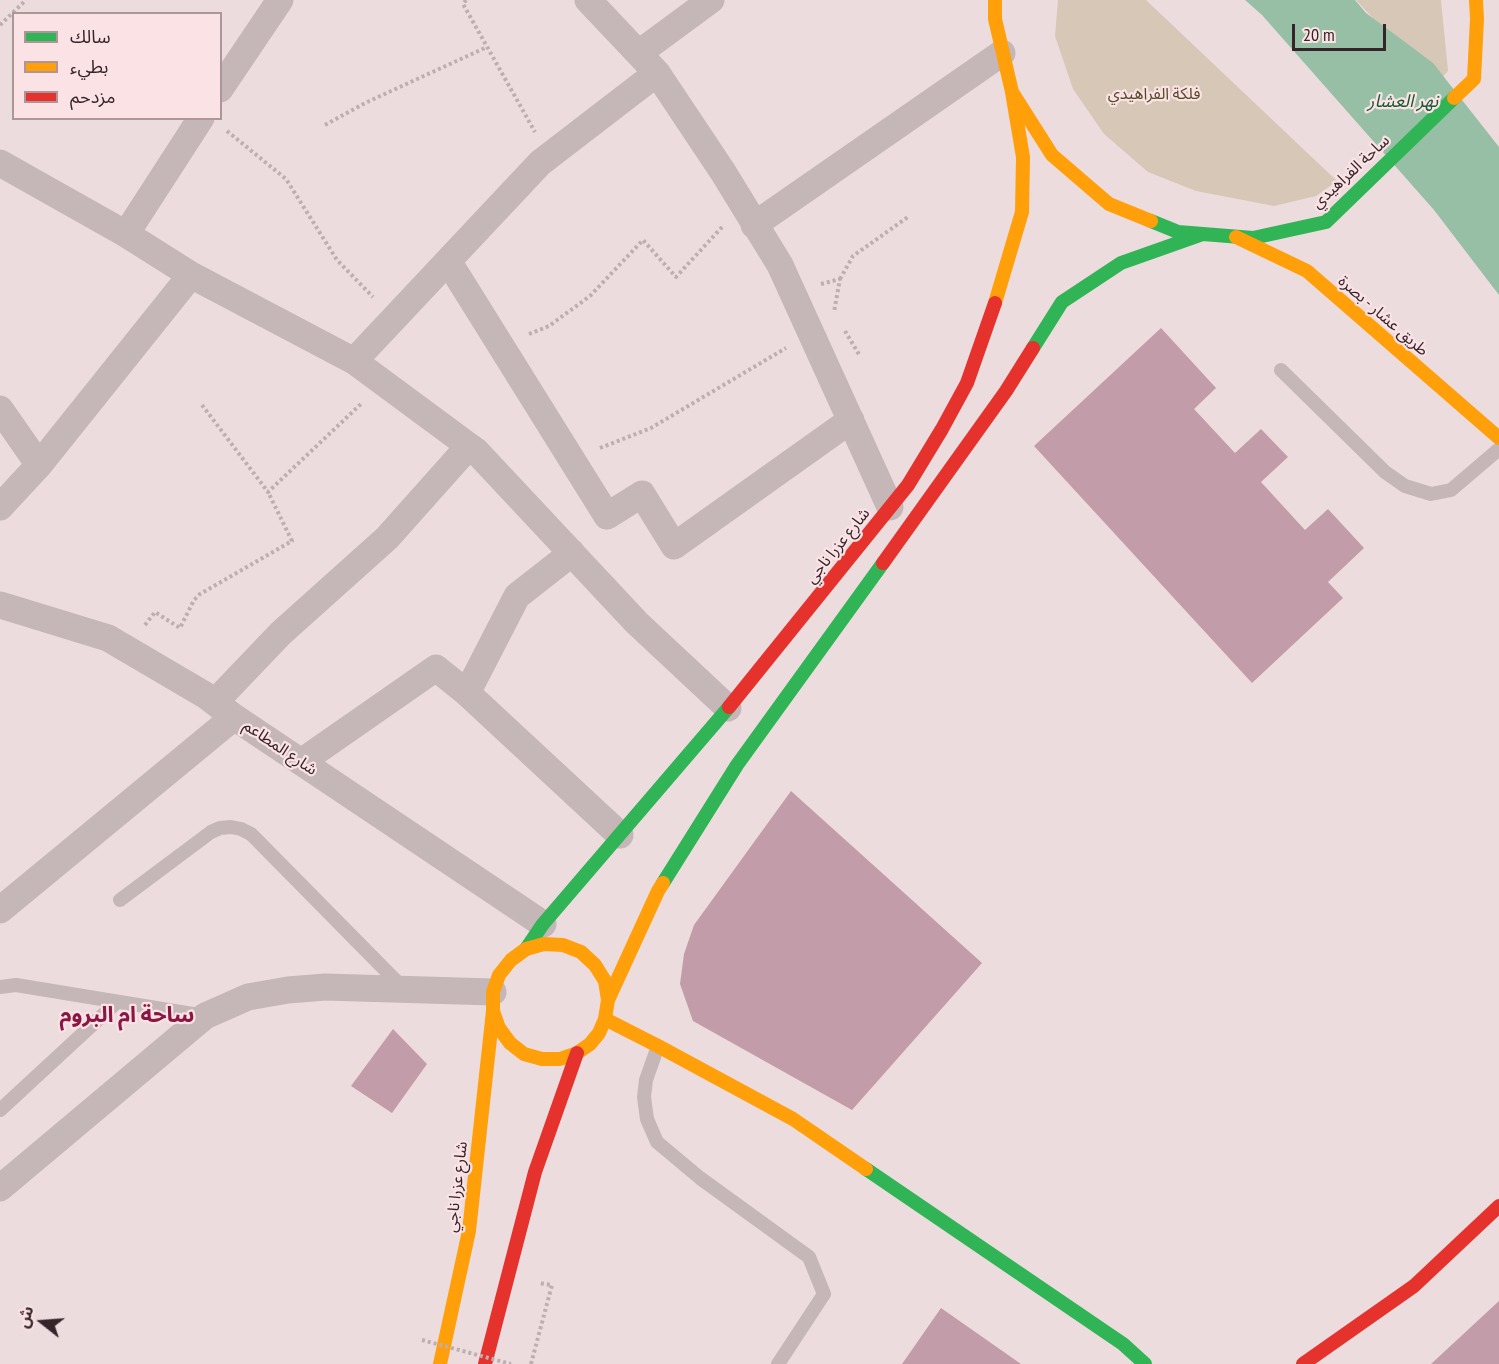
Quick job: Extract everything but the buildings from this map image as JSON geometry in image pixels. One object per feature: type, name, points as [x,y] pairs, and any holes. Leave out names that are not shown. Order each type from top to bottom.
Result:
[{"type":"main road","name":"ساحة الفراهيدي","points":[[992,3],[1012,92],[1052,155],[1109,204],[1178,232],[1253,238],[1326,222],[1474,79],[1476,0]]},
{"type":"main road","points":[[1477,19],[1492,37]]},
{"type":"main road","name":"شارع عزرا ناجي","points":[[526,949],[543,924],[729,708],[908,485],[942,429],[967,384],[996,301],[1022,212],[1023,157],[1012,92]]},
{"type":"main road","points":[[608,1000],[658,891],[737,765],[1006,391],[1062,302],[1121,263],[1203,234]]},
{"type":"main road","name":"طريق عشار - بصرة","points":[[1234,236],[1307,271],[1499,438]]},
{"type":"main road","points":[[544,944],[563,945],[581,952],[595,964],[605,981],[608,1000],[606,1019],[599,1033],[590,1044],[577,1053],[560,1059],[542,1059],[524,1054],[510,1043],[499,1028],[493,1002],[499,975],[510,960],[526,949],[544,944]]},
{"type":"main road","name":"شارع عزرا ناجي","points":[[440,1364],[469,1231],[493,1002]]},
{"type":"main road","points":[[606,1019],[794,1119],[1123,1344],[1144,1364]]},
{"type":"main road","points":[[485,1364],[535,1172],[577,1053]]},
{"type":"main road","points":[[1304,1364],[1414,1286],[1499,1206]]},
{"type":"street","points":[[222,87],[280,0]]},
{"type":"street","points":[[588,0],[657,73],[780,266],[890,507]]},
{"type":"street","points":[[639,53],[711,0]]},
{"type":"street","points":[[748,214],[1002,53]]},
{"type":"street","points":[[354,361],[540,163],[657,73]]},
{"type":"street","points":[[126,234],[212,122]]},
{"type":"street","points":[[0,163],[126,234],[191,275],[354,361],[476,451],[637,623],[729,708]]},
{"type":"street","points":[[448,261],[607,516],[642,494],[674,546],[850,420]]},
{"type":"street","points":[[0,507],[39,465],[191,275]]},
{"type":"street","points":[[0,409],[39,465]]},
{"type":"street","points":[[0,909],[225,710],[281,633],[387,538],[469,446]]},
{"type":"street","points":[[467,693],[517,596],[572,553]]},
{"type":"street","name":"شارع المطاعم","points":[[0,605],[108,638],[225,710],[543,924]]},
{"type":"street","points":[[301,762],[436,668],[467,693],[620,835]]},
{"type":"street","points":[[0,1188],[205,1016],[248,997],[288,990],[326,987],[405,989],[493,1002]]},
{"type":"lane","points":[[1281,370],[1385,472],[1405,486],[1431,494],[1451,490],[1499,449]]},
{"type":"lane","points":[[120,900],[211,832],[220,828],[241,829],[251,834],[405,989]]},
{"type":"lane","points":[[0,987],[16,986],[205,1016]]},
{"type":"lane","points":[[0,1110],[117,1002]]},
{"type":"lane","points":[[658,1046],[646,1080],[644,1097],[647,1119],[657,1142],[700,1178],[809,1257],[824,1294],[778,1364]]},
{"type":"path","points":[[14,12],[26,0]]},
{"type":"path","points":[[466,0],[463,4],[548,156]]},
{"type":"path","points":[[0,25],[12,13]]},
{"type":"path","points":[[325,124],[367,102],[487,47]]},
{"type":"path","points":[[212,122],[286,180],[337,260],[393,319]]},
{"type":"path","points":[[500,345],[549,326],[582,302],[643,240],[676,277],[748,214]]},
{"type":"path","points":[[840,279],[853,256],[908,217]]},
{"type":"path","points":[[571,459],[651,428],[811,334]]},
{"type":"path","points":[[268,492],[383,382]]},
{"type":"path","points":[[127,650],[155,612],[180,628],[194,600],[201,594],[292,541],[268,492],[202,405]]},
{"type":"path","points":[[531,1364],[552,1285]]},
{"type":"path","points":[[422,1340],[511,1364]]},
{"type":"green space","name":"فلكة الفراهيدي","points":[[1058,0],[1146,0],[1337,181],[1316,196],[1274,206],[1196,191],[1148,172],[1104,134],[1073,89],[1055,36]]},
{"type":"green space","points":[[1356,0],[1441,0],[1448,71],[1435,85]]},
{"type":"water","name":"نهر العشار","points":[[1245,0],[1355,0],[1366,13],[1433,63],[1499,147],[1499,295],[1434,210],[1262,15]]},
{"type":"traffic: fast","points":[[1151,221],[1178,232],[1253,238],[1326,222],[1454,98]]},
{"type":"traffic: fast","points":[[1033,348],[1062,302],[1121,263],[1203,234]]},
{"type":"traffic: fast","points":[[663,883],[737,765],[883,563]]},
{"type":"traffic: fast","points":[[526,949],[543,924],[729,707]]},
{"type":"traffic: fast","points":[[866,1169],[1123,1344],[1145,1364]]},
{"type":"traffic: slow","points":[[995,0],[995,19],[1012,92],[1052,155],[1109,204],[1151,221]]},
{"type":"traffic: slow","points":[[1454,98],[1474,79],[1476,0]]},
{"type":"traffic: slow","points":[[995,303],[1022,212],[1023,157],[1012,92]]},
{"type":"traffic: slow","points":[[1236,237],[1307,271],[1499,438]]},
{"type":"traffic: slow","points":[[608,1000],[605,981],[595,965],[581,952],[563,945],[544,944],[526,949],[511,960],[499,975],[493,992],[493,1011],[499,1028],[510,1043],[524,1054],[542,1059],[560,1059],[577,1053],[590,1044],[599,1033],[605,1019],[608,1000],[663,883]]},
{"type":"traffic: slow","points":[[440,1364],[469,1231],[493,1011]]},
{"type":"traffic: slow","points":[[605,1019],[793,1119],[866,1169]]},
{"type":"traffic: jam","points":[[729,707],[908,485],[967,383],[995,303]]},
{"type":"traffic: jam","points":[[883,563],[1006,391],[1033,348]]},
{"type":"traffic: jam","points":[[485,1364],[535,1172],[577,1053]]},
{"type":"traffic: jam","points":[[1303,1364],[1414,1286],[1499,1206]]},
{"type":"district","name":"ساحة ام البروم","points":[[127,1016]]}]
